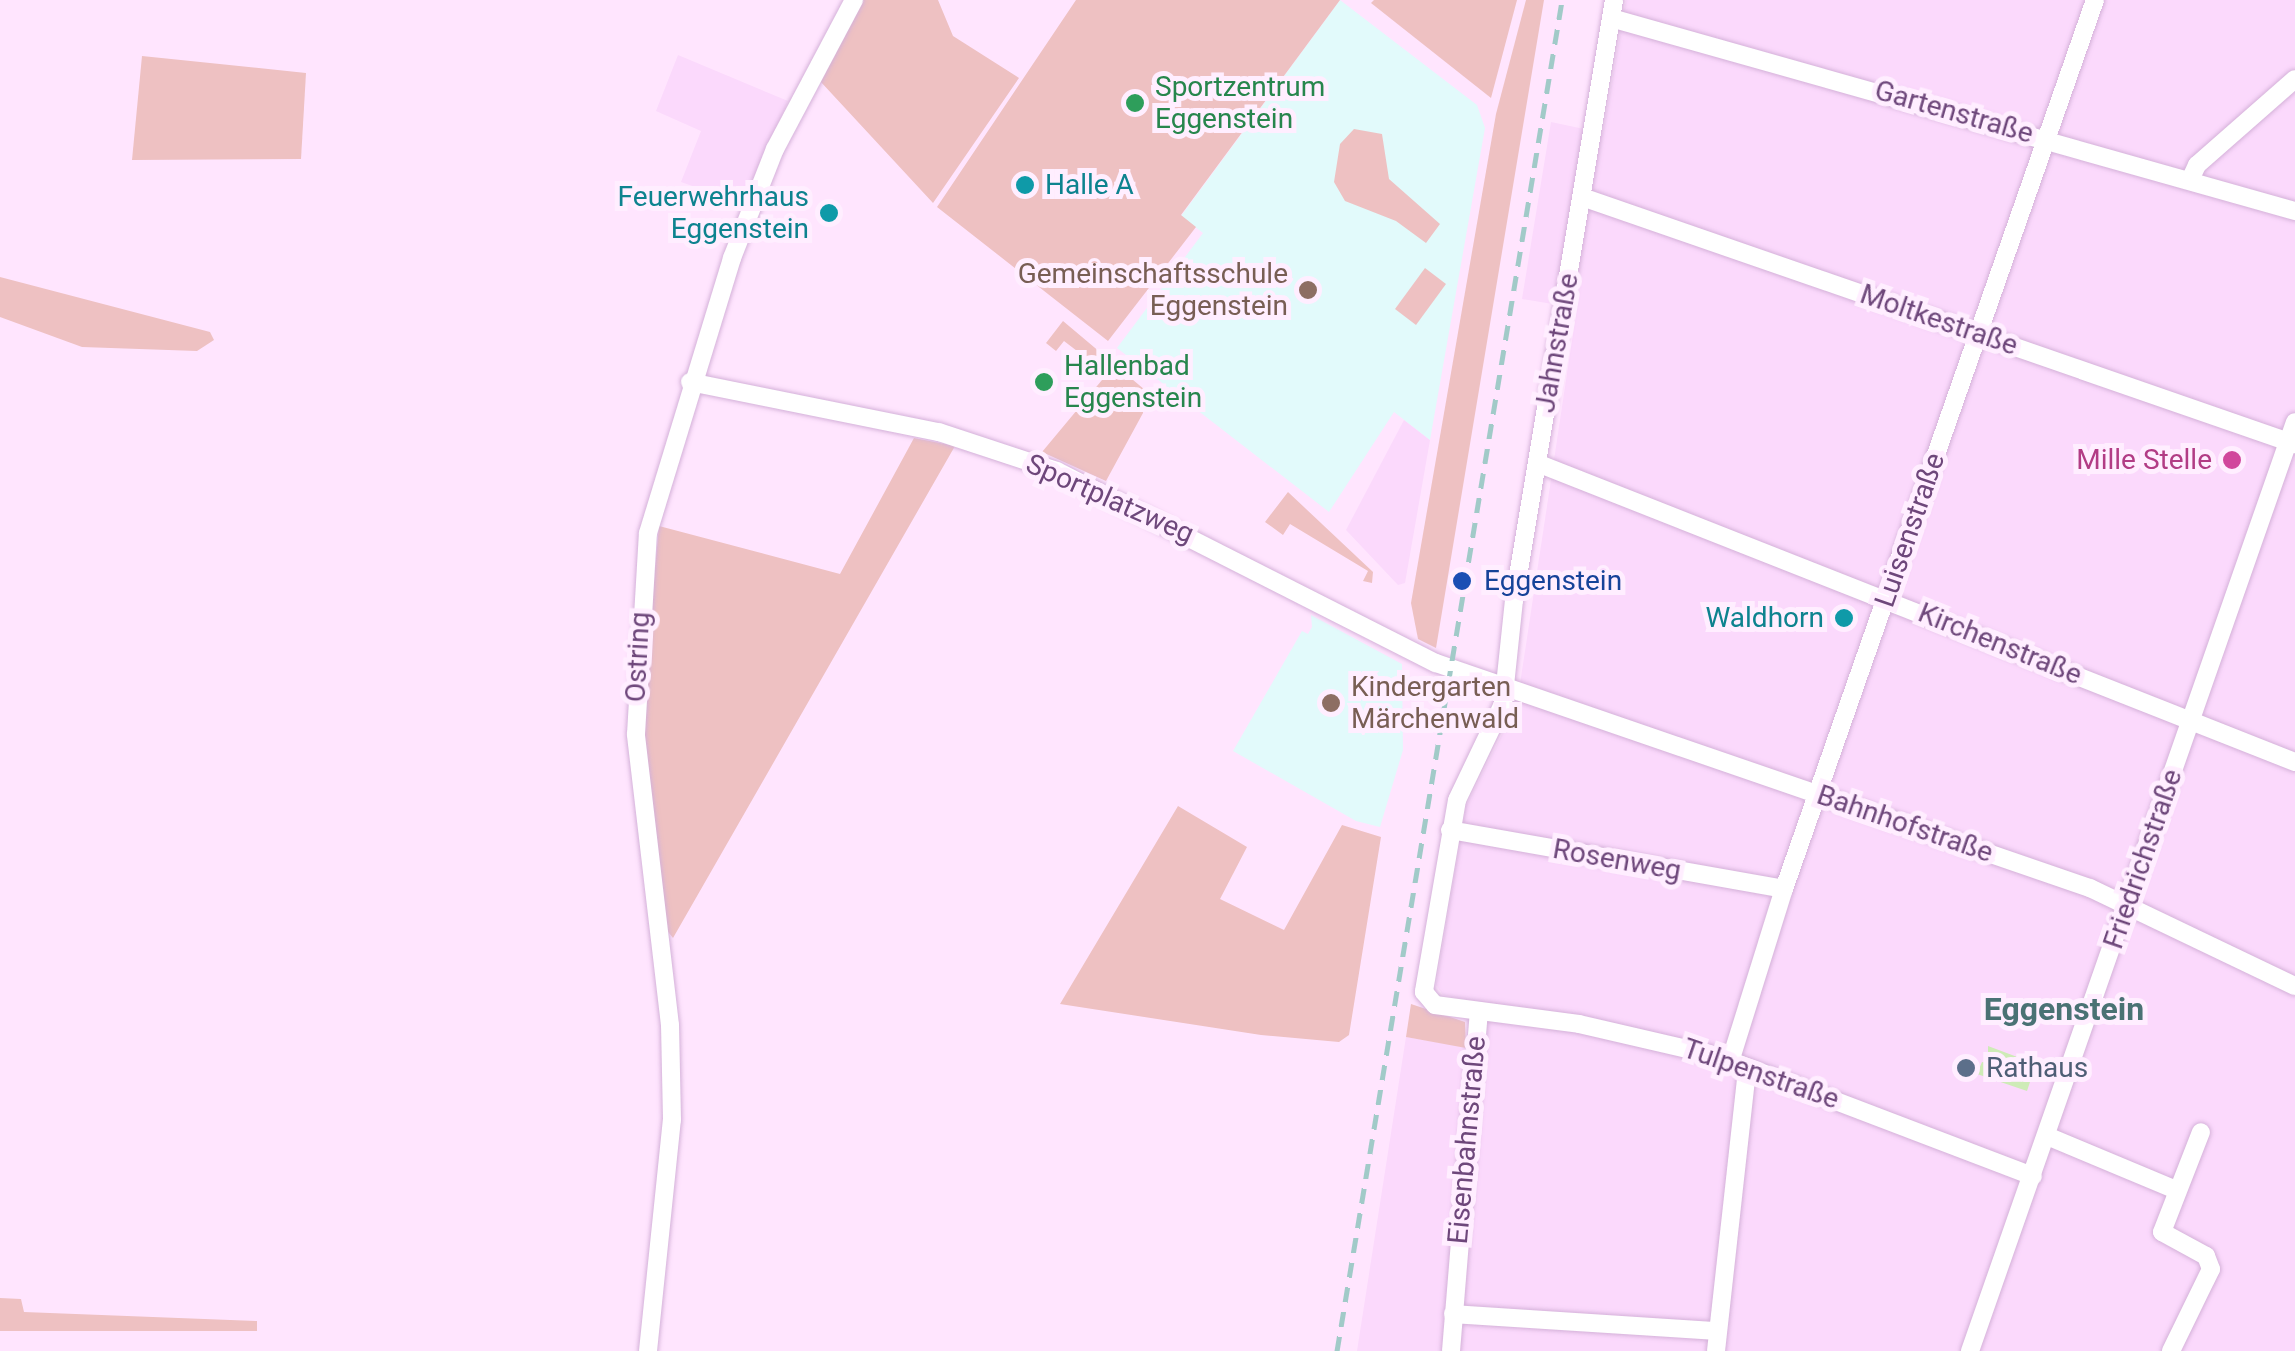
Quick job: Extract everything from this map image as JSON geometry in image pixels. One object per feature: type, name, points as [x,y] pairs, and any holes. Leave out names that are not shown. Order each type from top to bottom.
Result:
[{"type":"street","name":"Ostring","points":[[648,1351],[668,1202],[671,1067],[638,796],[634,683],[648,533],[690,382],[775,149],[854,0]]},
{"type":"street","name":"Luisenstraße","points":[[1716,1351],[1739,1067],[1784,890],[2095,0]]},
{"type":"street","name":"Gartenstraße","points":[[1613,9],[2295,211]]},
{"type":"street","name":"Jahnstraße","points":[[1505,686],[1537,463],[1613,9]]},
{"type":"street","points":[[2190,180],[2197,165],[2295,78]]},
{"type":"street","name":"Moltkestraße","points":[[1582,197],[2292,443]]},
{"type":"street","name":"Sportplatzweg","points":[[690,382],[938,432],[1057,472],[1412,652],[1505,686]]},
{"type":"street","name":"Friedrichstraße","points":[[1970,1351],[2190,721],[2292,443],[2295,422]]},
{"type":"street","name":"Kirchenstraße","points":[[1537,463],[2295,762]]},
{"type":"street","name":"Bahnhofstraße","points":[[1505,686],[2129,903],[2295,986]]},
{"type":"street","name":"Eisenbahnstraße","points":[[1451,1351],[1479,1011],[1435,1005],[1424,992],[1450,830],[1505,686]]},
{"type":"street","name":"Rosenweg","points":[[1450,830],[1784,890]]},
{"type":"street","name":"Tulpenstraße","points":[[1479,1011],[1644,1036],[1739,1067],[2032,1176]]},
{"type":"street","points":[[2171,1351],[2210,1269],[2206,1256],[2162,1232],[2201,1132]]},
{"type":"street","points":[[2047,1136],[2176,1190]]},
{"type":"street","points":[[1452,1314],[1716,1331]]},
{"type":"shaded area","points":[[863,0],[938,0],[953,36],[1019,78],[933,203],[820,81]]},
{"type":"shaded area","name":"Sportzentrum Eggenstein","points":[[1076,0],[1340,0],[1181,215],[1196,227],[1108,341],[937,207]]},
{"type":"shaded area","name":"Gemeinschaftsschule Eggenstein","points":[[1340,0],[1477,105],[1485,128],[1430,440],[1394,412],[1329,512],[1117,348],[1203,233],[1181,216]]},
{"type":"shaded area","points":[[1517,0],[1491,98],[1371,3]]},
{"type":"shaded area","points":[[1526,0],[1544,0],[1436,648],[1418,639],[1411,603],[1496,114]]},
{"type":"shaded area","points":[[1626,0],[2295,0],[2295,1351],[1357,1351],[1406,1037],[1483,1050],[1491,1004],[1443,995],[1436,985],[1466,806],[1517,704],[1577,308],[1522,299],[1551,122],[1603,133]]},
{"type":"shaded area","points":[[678,55],[788,101],[744,204],[681,182],[701,131],[656,111]]},
{"type":"shaded area","points":[[142,56],[306,73],[301,159],[132,160]]},
{"type":"shaded area","points":[[1354,129],[1382,134],[1389,179],[1440,224],[1426,243],[1396,221],[1345,201],[1334,182],[1340,144]]},
{"type":"shaded area","points":[[1425,268],[1446,284],[1416,325],[1395,309]]},
{"type":"shaded area","points":[[0,277],[210,332],[214,340],[197,351],[82,347],[0,317]]},
{"type":"shaded area","points":[[1063,321],[1145,390],[1143,413],[1106,481],[1042,452],[1107,374],[1064,341],[1056,351],[1046,343]]},
{"type":"shaded area","points":[[1404,420],[1430,440],[1405,583],[1398,585],[1346,530]]},
{"type":"shaded area","points":[[914,438],[955,446],[673,938],[665,928],[642,711],[659,526],[840,574]]},
{"type":"shaded area","points":[[1288,492],[1373,572],[1372,583],[1363,581],[1368,571],[1290,524],[1283,535],[1265,522]]},
{"type":"shaded area","name":"Kindergarten Märchenwald","points":[[1311,615],[1402,664],[1403,750],[1380,827],[1356,821],[1233,751],[1302,631],[1308,634]]},
{"type":"shaded area","points":[[1178,806],[1247,847],[1220,899],[1284,930],[1342,825],[1381,837],[1349,1035],[1339,1042],[1261,1035],[1060,1004]]},
{"type":"shaded area","points":[[1411,1004],[1465,1022],[1466,1048],[1406,1037]]},
{"type":"shaded area","points":[[1988,1046],[2036,1064],[2027,1091],[1977,1074],[1982,1062],[1988,1063]]},
{"type":"shaded area","points":[[0,1298],[21,1299],[24,1312],[257,1321],[257,1331],[0,1331]]},
{"type":"railway","points":[[1337,1351],[1562,0]]},
{"type":"place","name":"Sportzentrum Eggenstein","points":[[1135,103]]},
{"type":"place","name":"Halle A","points":[[1025,185]]},
{"type":"place","name":"Feuerwehrhaus Eggenstein","points":[[829,213]]},
{"type":"place","name":"Gemeinschaftsschule Eggenstein","points":[[1308,290]]},
{"type":"place","name":"Hallenbad Eggenstein","points":[[1044,382]]},
{"type":"place","name":"Mille Stelle","points":[[2232,460]]},
{"type":"place","name":"Eggenstein","points":[[1462,581]]},
{"type":"place","name":"Waldhorn","points":[[1844,618]]},
{"type":"place","name":"Kindergarten Märchenwald","points":[[1331,703]]},
{"type":"place","name":"Rathaus","points":[[1966,1068]]},
{"type":"district","name":"Eggenstein","points":[[2064,1009]]}]
